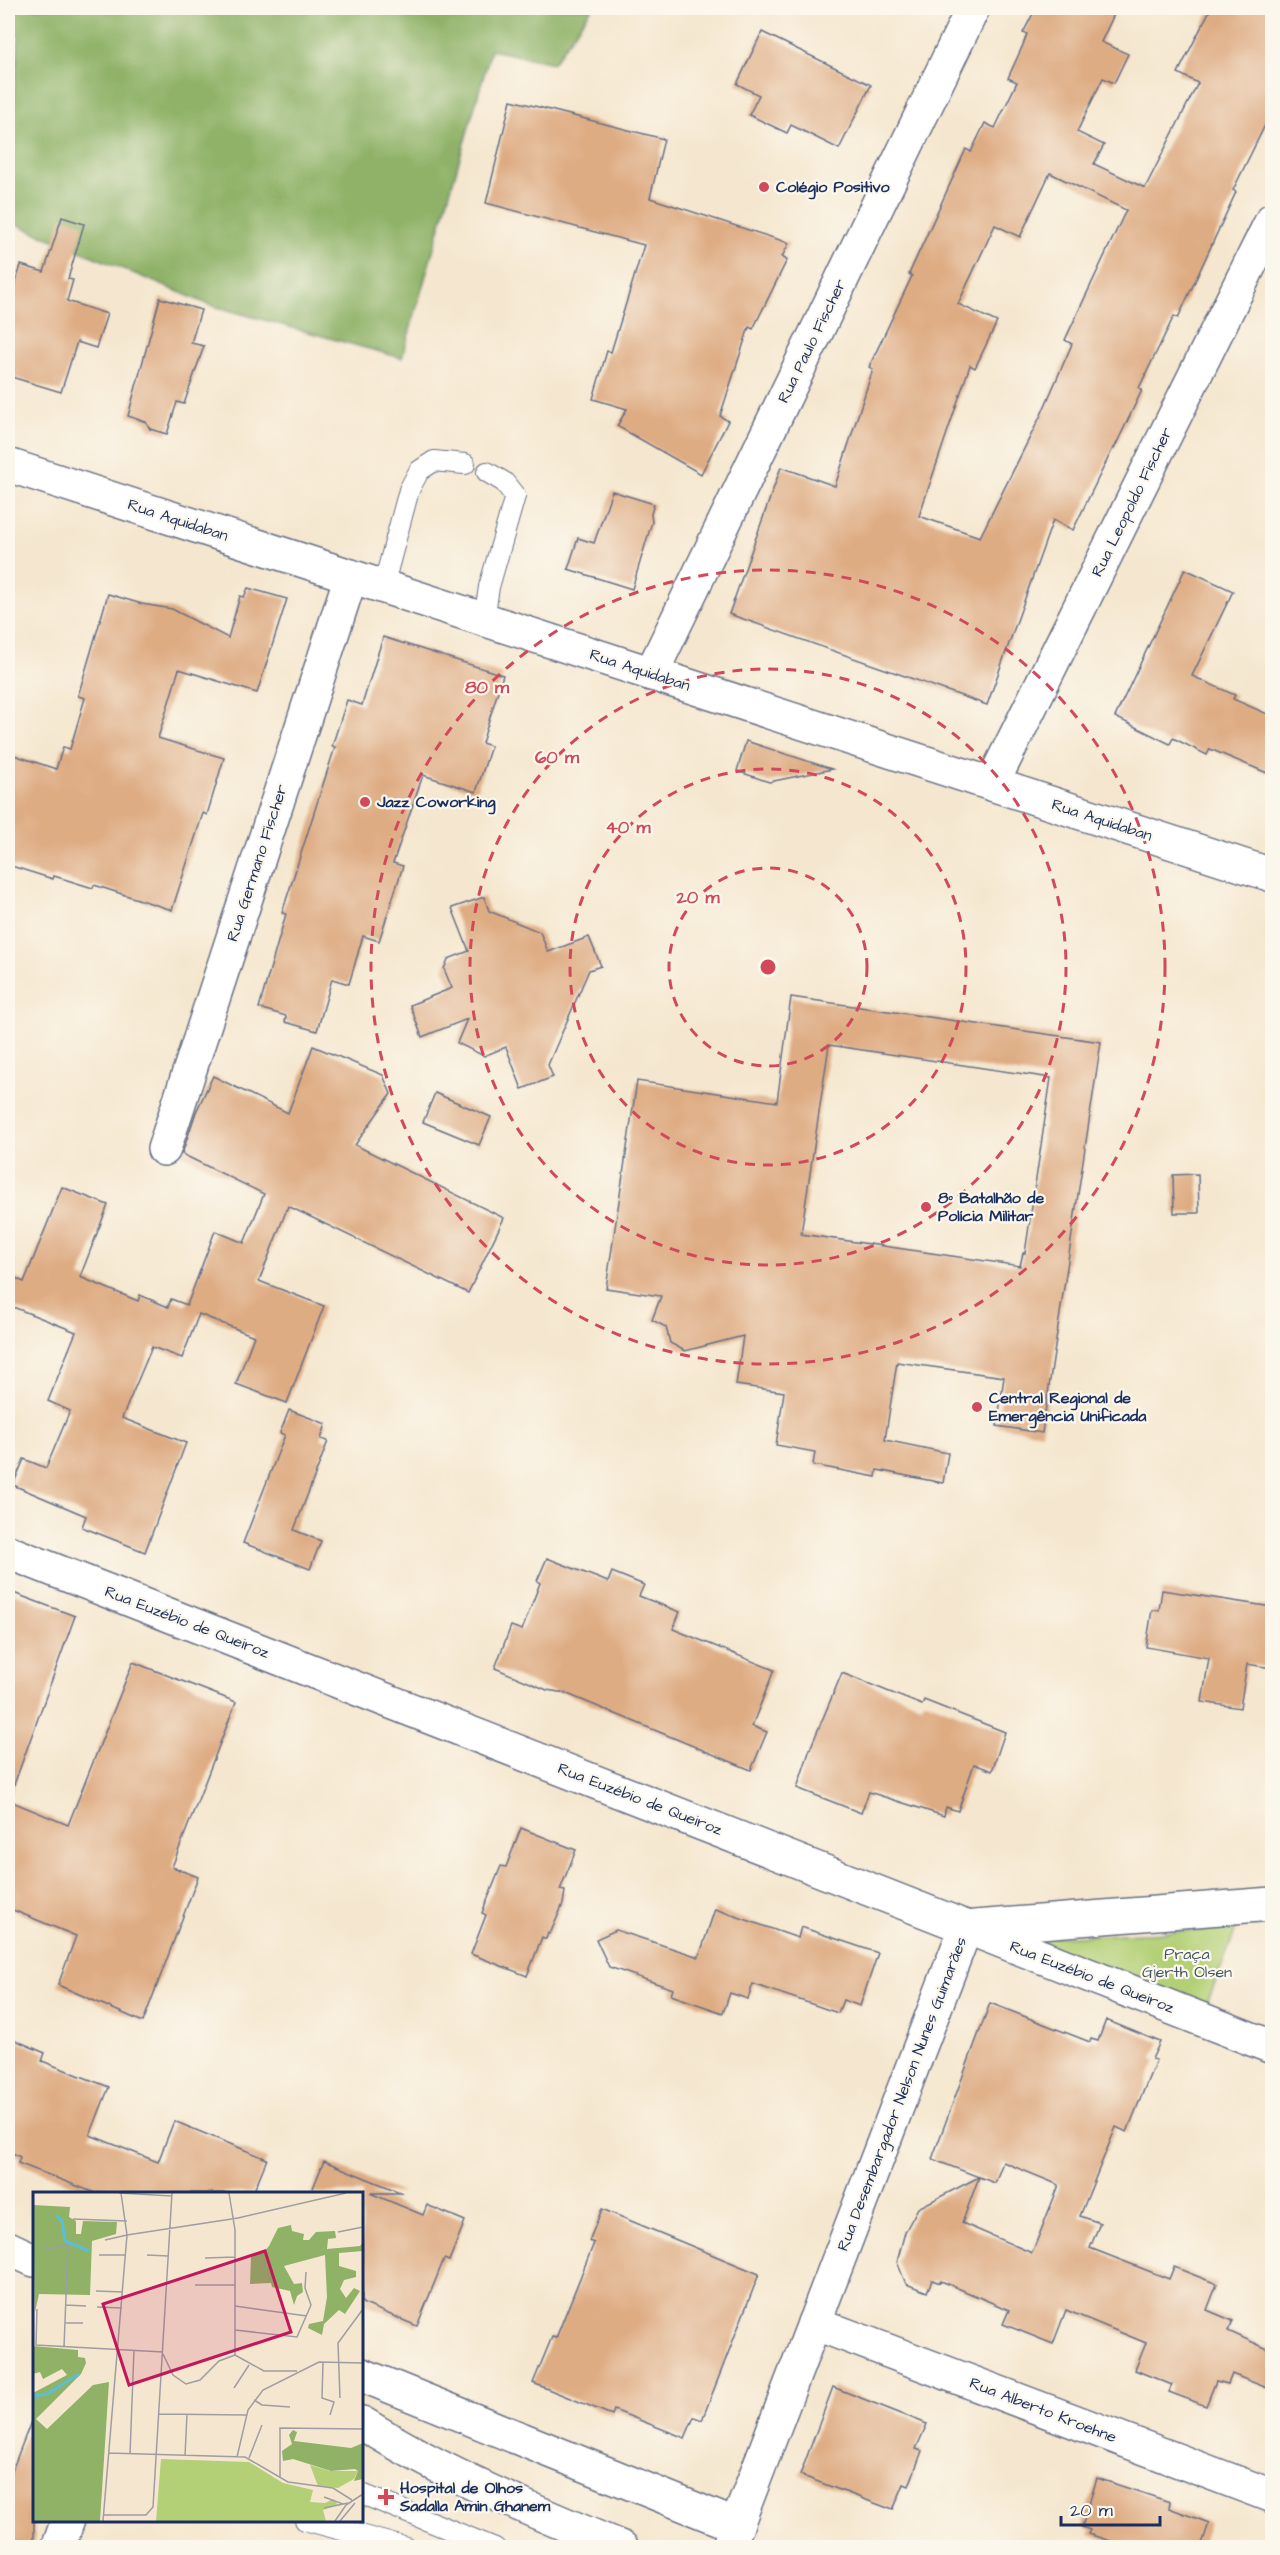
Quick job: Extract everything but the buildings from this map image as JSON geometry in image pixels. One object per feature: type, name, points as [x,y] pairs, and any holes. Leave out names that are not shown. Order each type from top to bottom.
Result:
[{"type":"street","name":"Rua Paulo Fischer","points":[[651,674],[973,8]]},
{"type":"street","name":"Rua Leopoldo Fischer","points":[[992,784],[1272,220]]},
{"type":"street","name":"Rua Aquidaban","points":[[8,465],[1272,875]]},
{"type":"street","name":"Rua Germano Fischer","points":[[164,1149],[351,576]]},
{"type":"street","name":"Rua Euzébio de Queiroz","points":[[8,1552],[1272,2047]]},
{"type":"street","name":"Rua Desembargador Nelson Nunes Guimarães","points":[[733,2537],[966,1927],[1272,1904]]},
{"type":"street","points":[[8,2248],[33,2260]]},
{"type":"street","name":"Rua Alberto Kroehne","points":[[814,2323],[1272,2496]]},
{"type":"street","points":[[363,2375],[733,2537]]},
{"type":"street","points":[[363,2424],[437,2467],[622,2547]]},
{"type":"street","points":[[57,2547],[67,2522]]},
{"type":"lane","points":[[383,587],[409,490],[419,471],[434,460],[465,464]]},
{"type":"lane","points":[[484,620],[489,587],[515,496],[504,482],[487,472]]},
{"type":"lane","points":[[363,2494],[495,2547]]},
{"type":"lane","points":[[313,2522],[407,2547]]},
{"type":"green space","points":[[8,8],[592,8],[553,63],[491,50],[402,358],[210,305],[8,221],[8,161],[19,37],[8,29]]},
{"type":"green space","name":"Praça Gjerth Olsen","points":[[1236,1929],[1206,2006],[1029,1938]]},
{"type":"place","name":"Colégio Positivo","points":[[764,187]]},
{"type":"place","name":"Jazz Coworking","points":[[365,802]]},
{"type":"place","name":"8º Batalhão de Polícia Militar","points":[[926,1207]]},
{"type":"place","name":"Central Regional de Emergência Unificada","points":[[977,1407]]},
{"type":"place","name":"Hospital de Olhos Sadalla Amin Ghanem","points":[[386,2497]]}]
